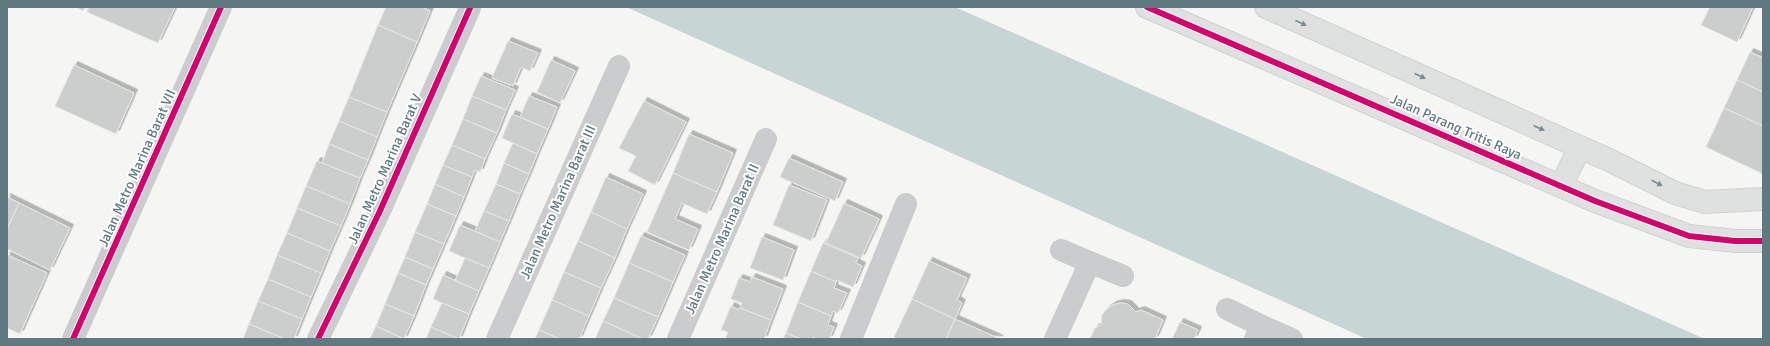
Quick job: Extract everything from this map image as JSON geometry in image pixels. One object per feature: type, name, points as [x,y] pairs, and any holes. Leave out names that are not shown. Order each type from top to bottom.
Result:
[{"type":"street","name":"Jalan Metro Marina Barat VII","points":[[73,339],[221,7]]},
{"type":"street","name":"Jalan Parang Tritis Raya","points":[[1147,7],[1594,201],[1689,236],[1735,241],[1763,241]]},
{"type":"street","points":[[1266,7],[1580,147],[1676,193],[1705,202],[1763,200]]},
{"type":"street","name":"Jalan Metro Marina Barat V","points":[[318,339],[379,213],[470,8]]},
{"type":"street","name":"Jalan Metro Marina Barat III","points":[[497,339],[620,66]]},
{"type":"street","name":"Jalan Metro Marina Barat II","points":[[678,339],[766,139]]},
{"type":"street","points":[[1561,186],[1580,147]]},
{"type":"street","points":[[851,339],[906,204]]},
{"type":"street","points":[[1061,250],[1123,276]]},
{"type":"street","points":[[1055,339],[1090,262]]},
{"type":"street","points":[[1227,309],[1258,332],[1292,339]]},
{"type":"shaded area","points":[[626,7],[955,7],[1705,339],[1367,339]]},
{"type":"building","points":[[76,7],[85,7],[83,11]]},
{"type":"building","points":[[89,7],[175,7],[158,43],[87,12]]},
{"type":"building","points":[[386,7],[421,7],[430,11],[417,42],[378,25]]},
{"type":"building","points":[[1710,7],[1753,7],[1737,42],[1701,25]]},
{"type":"building","points":[[378,25],[417,42],[387,112],[349,97]]},
{"type":"building","points":[[508,41],[538,53],[530,71],[521,67],[513,86],[492,78]]},
{"type":"building","points":[[1750,52],[1763,58],[1763,92],[1737,80]]},
{"type":"building","points":[[551,60],[575,71],[560,103],[537,92]]},
{"type":"building","points":[[74,65],[134,93],[116,134],[55,106]]},
{"type":"building","points":[[481,76],[515,90],[506,110],[472,96]]},
{"type":"building","points":[[1737,80],[1763,92],[1763,126],[1724,108]]},
{"type":"building","points":[[472,96],[506,110],[497,133],[463,119]]},
{"type":"building","points":[[529,96],[557,107],[548,129],[520,117]]},
{"type":"building","points":[[349,97],[387,112],[377,137],[339,121]]},
{"type":"building","points":[[644,101],[686,122],[655,185],[628,171],[636,156],[619,148]]},
{"type":"building","points":[[1724,108],[1763,126],[1763,174],[1706,147]]},
{"type":"building","points":[[512,114],[548,129],[537,154],[502,138]]},
{"type":"building","points":[[463,119],[497,133],[485,159],[452,145]]},
{"type":"building","points":[[339,121],[377,137],[368,160],[329,144]]},
{"type":"building","points":[[689,134],[733,153],[717,192],[673,173]]},
{"type":"building","points":[[513,143],[537,154],[529,174],[504,163]]},
{"type":"building","points":[[329,144],[368,160],[360,178],[322,163]]},
{"type":"building","points":[[452,145],[485,159],[480,172],[475,170],[472,177],[443,165]]},
{"type":"building","points":[[789,158],[843,182],[835,201],[780,177]]},
{"type":"building","points":[[317,161],[360,178],[350,204],[306,186]]},
{"type":"building","points":[[504,163],[529,174],[520,194],[496,184]]},
{"type":"building","points":[[443,165],[472,177],[464,197],[435,184]]},
{"type":"building","points":[[673,173],[717,192],[707,214],[682,203],[675,219],[698,229],[689,250],[647,232]]},
{"type":"building","points":[[606,177],[643,194],[627,229],[591,212]]},
{"type":"building","points":[[435,184],[464,197],[456,216],[427,204]]},
{"type":"building","points":[[496,184],[520,194],[509,221],[484,211]]},
{"type":"building","points":[[789,185],[827,200],[811,241],[773,225]]},
{"type":"building","points":[[306,186],[350,204],[341,226],[297,208]]},
{"type":"building","points":[[7,197],[19,203],[7,229]]},
{"type":"building","points":[[19,203],[70,228],[50,270],[7,249],[7,229]]},
{"type":"building","points":[[844,203],[879,219],[861,258],[826,243]]},
{"type":"building","points":[[427,204],[456,216],[444,244],[415,232]]},
{"type":"building","points":[[297,208],[341,226],[330,251],[287,233]]},
{"type":"building","points":[[484,211],[509,221],[500,242],[475,231]]},
{"type":"building","points":[[591,212],[627,229],[615,258],[578,241]]},
{"type":"building","points":[[460,225],[500,242],[489,268],[449,251]]},
{"type":"building","points":[[415,232],[444,244],[433,269],[405,257]]},
{"type":"building","points":[[287,233],[330,251],[321,273],[277,255]]},
{"type":"building","points":[[641,236],[685,255],[673,282],[629,263]]},
{"type":"building","points":[[762,237],[794,250],[783,280],[750,268]]},
{"type":"building","points":[[578,241],[615,258],[601,288],[564,272]]},
{"type":"building","points":[[823,243],[858,258],[856,263],[862,266],[853,287],[837,280],[836,282],[811,271]]},
{"type":"building","points":[[7,255],[47,273],[20,334],[7,328]]},
{"type":"building","points":[[277,255],[321,273],[311,297],[268,279]]},
{"type":"building","points":[[405,257],[433,269],[426,285],[398,273]]},
{"type":"building","points":[[465,258],[489,268],[479,291],[455,281]]},
{"type":"building","points":[[929,261],[967,278],[957,300],[962,303],[955,319],[912,299]]},
{"type":"building","points":[[629,263],[673,282],[658,317],[614,298]]},
{"type":"building","points":[[811,271],[836,282],[834,288],[847,293],[838,313],[833,311],[831,316],[798,302]]},
{"type":"building","points":[[564,272],[601,288],[589,316],[552,300]]},
{"type":"building","points":[[398,273],[426,285],[414,316],[385,304]]},
{"type":"building","points":[[443,275],[479,291],[469,314],[433,299]]},
{"type":"building","points":[[752,277],[783,289],[771,320],[740,308],[742,303],[731,299],[739,278],[750,282]]},
{"type":"building","points":[[268,279],[311,297],[302,319],[258,301]]},
{"type":"building","points":[[614,298],[658,317],[648,339],[643,339],[603,321]]},
{"type":"building","points":[[912,299],[955,319],[946,339],[898,339],[894,337]]},
{"type":"building","points":[[552,300],[589,316],[579,339],[560,339],[539,330]]},
{"type":"building","points":[[258,301],[302,319],[294,339],[285,339],[249,324]]},
{"type":"building","points":[[798,302],[831,316],[828,325],[834,327],[829,339],[817,339],[813,337],[812,339],[801,339],[786,333]]},
{"type":"building","points":[[442,303],[469,314],[459,339],[431,327]]},
{"type":"building","points":[[1120,303],[1128,304],[1136,312],[1141,310],[1163,320],[1155,339],[1090,339],[1095,328],[1101,325],[1102,315],[1107,309]]},
{"type":"building","points":[[385,304],[414,316],[404,339],[376,326]]},
{"type":"building","points":[[731,306],[771,320],[764,339],[725,339],[728,332],[721,330]]},
{"type":"building","points":[[955,319],[1000,339],[946,339]]},
{"type":"building","points":[[603,321],[643,339],[595,339]]},
{"type":"building","points":[[1180,322],[1198,330],[1194,339],[1172,339]]},
{"type":"building","points":[[249,324],[285,339],[243,339]]},
{"type":"building","points":[[376,326],[404,339],[370,339]]},
{"type":"building","points":[[431,327],[459,339],[426,339]]},
{"type":"building","points":[[539,330],[560,339],[535,339]]},
{"type":"building","points":[[786,333],[801,339],[783,339]]},
{"type":"cycle path","points":[[73,339],[221,7]]},
{"type":"cycle path","points":[[1147,7],[1595,201],[1689,236],[1735,241],[1763,241]]},
{"type":"cycle path","points":[[318,339],[379,213],[470,8]]}]
